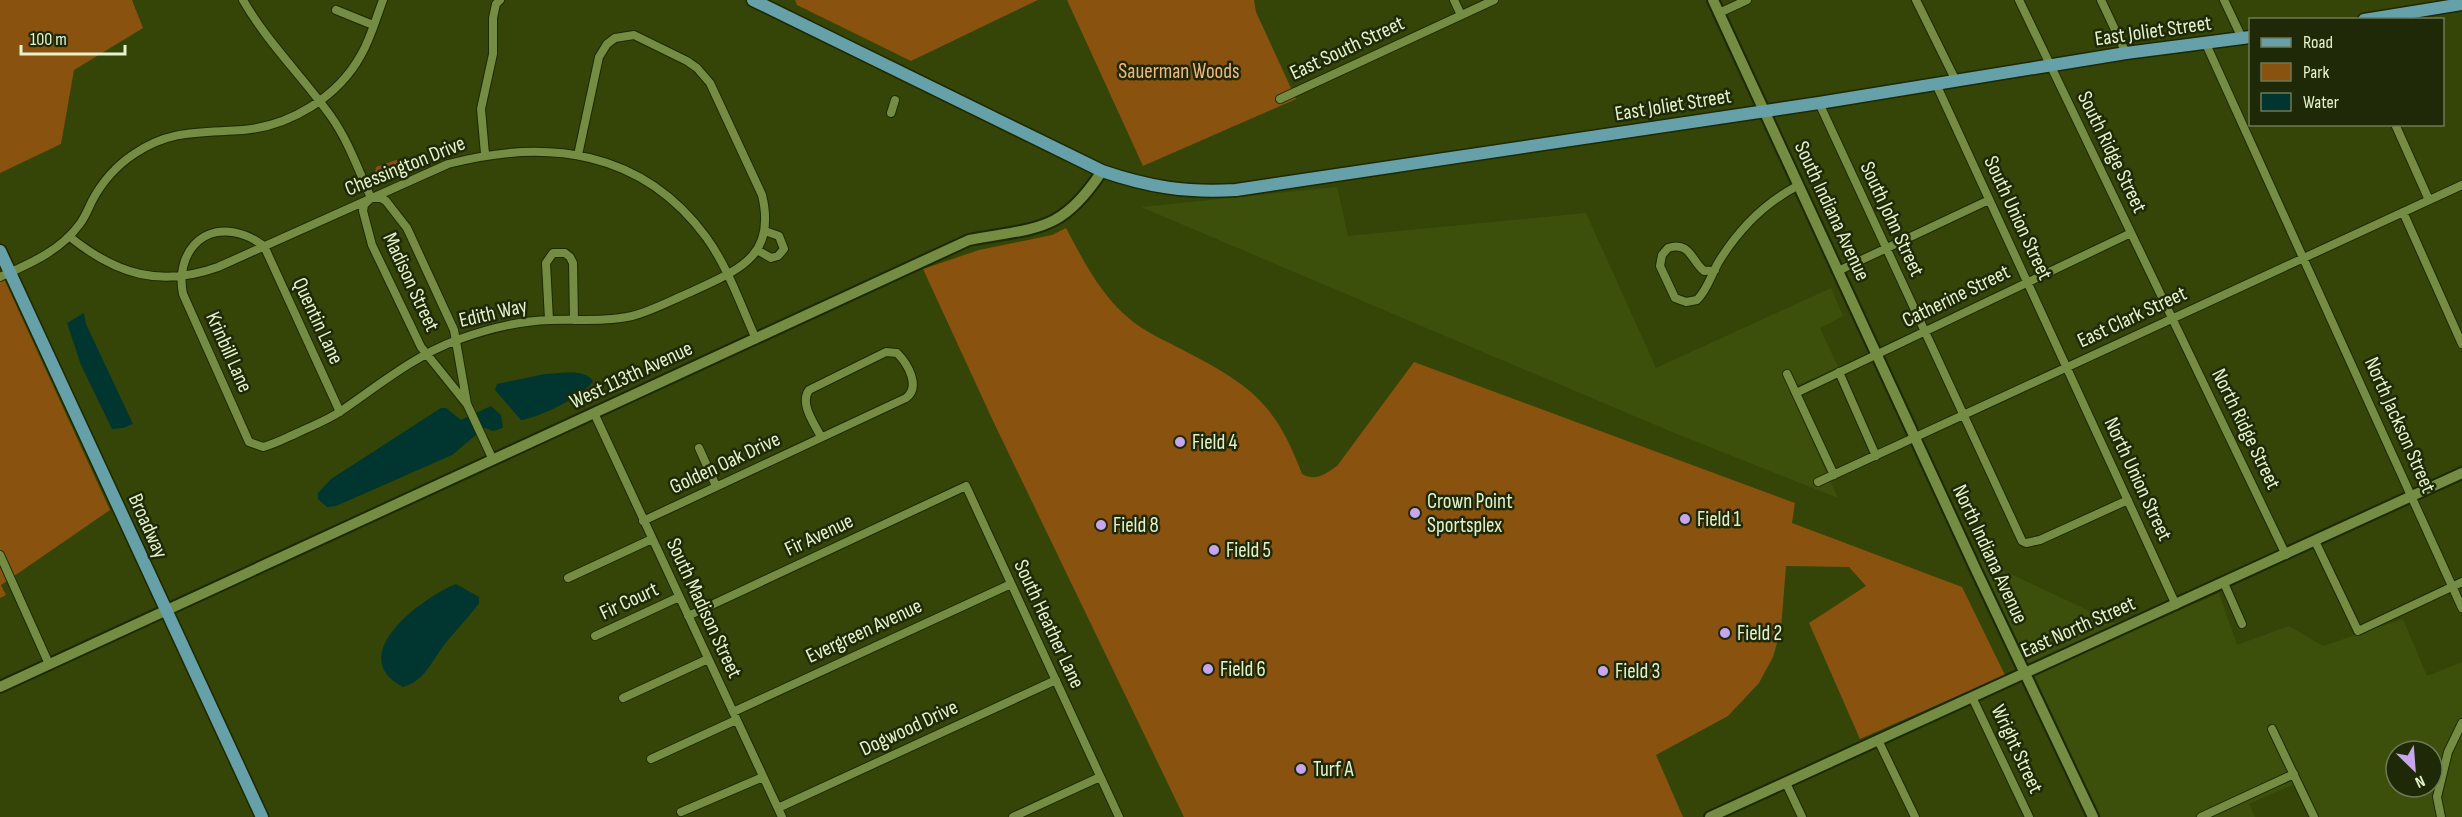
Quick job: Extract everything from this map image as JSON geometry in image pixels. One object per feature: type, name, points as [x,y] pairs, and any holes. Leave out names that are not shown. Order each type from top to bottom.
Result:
[{"type":"main road","name":"East Joliet Street","points":[[753,0],[1102,171],[1160,188],[1188,191],[1236,190],[1819,103],[2126,53],[2246,38]]},
{"type":"main road","points":[[2376,18],[2462,4]]},
{"type":"main road","name":"Broadway","points":[[0,251],[5,274],[262,817]]},
{"type":"street","points":[[243,0],[255,21],[319,101],[349,148],[371,198]]},
{"type":"street","points":[[5,274],[47,254],[70,237],[82,223],[100,188],[110,175],[121,163],[148,145],[178,134],[261,128],[294,116],[319,101],[343,81],[357,63],[383,0]]},
{"type":"street","points":[[485,154],[481,109],[493,54],[493,18],[496,4],[500,0]]},
{"type":"street","points":[[1454,0],[1461,15]]},
{"type":"street","name":"East South Street","points":[[1280,99],[1494,0]]},
{"type":"street","name":"South Indiana Avenue","points":[[1713,0],[1915,438]]},
{"type":"street","points":[[1719,13],[1747,0]]},
{"type":"street","points":[[1916,0],[1956,81]]},
{"type":"street","name":"South Ridge Street","points":[[2019,0],[2173,319]]},
{"type":"street","points":[[2101,0],[2126,53]]},
{"type":"street","points":[[2224,0],[2246,38]]},
{"type":"street","points":[[336,10],[373,25]]},
{"type":"street","name":"Edith Way","points":[[249,442],[259,447],[269,446],[340,412],[402,368],[456,340],[493,329],[549,320],[597,320],[634,315],[727,275],[758,250],[765,231],[765,208],[762,195],[710,83],[687,61],[641,38],[625,35],[615,38],[602,50],[578,155]]},
{"type":"street","name":"North Jackson Street","points":[[2206,44],[2462,608]]},
{"type":"street","name":"South Union Street","points":[[1936,84],[2067,368]]},
{"type":"street","points":[[891,113],[895,100]]},
{"type":"street","name":"South John Street","points":[[1819,103],[2022,541],[2026,543],[2040,540],[2128,500]]},
{"type":"street","points":[[2396,126],[2429,201]]},
{"type":"street","name":"Chessington Drive","points":[[70,237],[92,255],[128,272],[181,276],[207,271],[448,164],[485,154],[533,150],[578,155],[604,161],[626,170],[664,193],[693,221],[707,238],[727,275],[756,339]]},
{"type":"street","name":"West 113th Avenue","points":[[0,687],[969,240],[1038,229],[1053,222],[1086,196],[1102,171]]},
{"type":"street","points":[[1715,270],[1704,271],[1689,251],[1680,246],[1668,248],[1660,260],[1660,266],[1675,298],[1686,302],[1697,300],[1733,242],[1752,218],[1777,196],[1799,185]]},
{"type":"street","name":"East Clark Street","points":[[1818,482],[2462,185]]},
{"type":"street","name":"Madison Street","points":[[467,404],[426,354],[372,245],[363,211],[364,205],[371,198],[381,198],[386,201],[407,228],[454,330],[467,404],[493,460]]},
{"type":"street","points":[[1838,271],[1989,200]]},
{"type":"street","points":[[2403,212],[2462,344]]},
{"type":"street","points":[[758,250],[771,258],[778,256],[784,249],[779,236],[765,231]]},
{"type":"street","points":[[181,276],[183,261],[191,246],[215,232],[243,234],[264,246]]},
{"type":"street","name":"Catherine Street","points":[[1796,393],[2131,233]]},
{"type":"street","name":"Quentin Lane","points":[[264,246],[340,412]]},
{"type":"street","points":[[549,320],[546,263],[553,253],[559,252],[570,257],[573,263],[574,320]]},
{"type":"street","name":"Krinbill Lane","points":[[181,276],[183,294],[249,442]]},
{"type":"street","name":"North Ridge Street","points":[[2173,319],[2286,555]]},
{"type":"street","name":"Golden Oak Drive","points":[[643,521],[716,486],[821,437],[912,394],[913,382],[904,361],[897,353],[886,352],[808,390],[806,405],[821,437]]},
{"type":"street","name":"North Union Street","points":[[2067,368],[2176,604]]},
{"type":"street","points":[[1839,372],[1876,456]]},
{"type":"street","points":[[1787,374],[1834,475]]},
{"type":"street","name":"South Madison Street","points":[[594,413],[782,817]]},
{"type":"street","name":"North Indiana Avenue","points":[[1915,438],[2093,817]]},
{"type":"street","points":[[699,448],[716,486]]},
{"type":"street","name":"East North Street","points":[[1710,817],[2462,474]]},
{"type":"street","name":"South Heather Lane","points":[[966,486],[1119,817]]},
{"type":"street","name":"Fir Avenue","points":[[688,616],[966,486]]},
{"type":"street","points":[[568,578],[652,539]]},
{"type":"street","points":[[2315,541],[2358,631],[2462,582]]},
{"type":"street","points":[[0,555],[49,664]]},
{"type":"street","points":[[2224,583],[2242,624]]},
{"type":"street","name":"Evergreen Avenue","points":[[651,759],[734,716],[1011,584]]},
{"type":"street","name":"Fir Court","points":[[595,636],[679,597]]},
{"type":"street","points":[[623,698],[708,658]]},
{"type":"street","name":"Dogwood Drive","points":[[778,808],[1056,680]]},
{"type":"street","name":"Wright Street","points":[[1972,697],[2029,817]]},
{"type":"street","points":[[2441,817],[2437,797],[2448,752],[2462,723]]},
{"type":"street","points":[[2272,729],[2314,817]]},
{"type":"street","points":[[1878,740],[1915,817]]},
{"type":"street","points":[[2200,817],[2294,774]]},
{"type":"street","points":[[681,812],[763,777]]},
{"type":"street","points":[[1013,817],[1100,777]]},
{"type":"street","points":[[1786,783],[1802,817]]},
{"type":"shaded area","points":[[1337,187],[1348,236],[1586,213],[1656,368],[1831,288],[1843,316],[1820,328],[1838,367],[1789,389],[1838,498],[1672,432],[1141,207]]},
{"type":"shaded area","points":[[1979,559],[2132,631],[2219,593],[2237,645],[2289,626],[2323,646],[2403,619],[2427,676],[2462,662],[2462,817],[2318,817],[2301,781],[2249,804],[2255,817],[2101,817]]},
{"type":"green space","points":[[0,0],[132,0],[143,28],[74,70],[61,144],[0,173]]},
{"type":"green space","points":[[795,0],[1038,0],[911,61],[797,5]]},
{"type":"green space","name":"Sauerman Woods","points":[[1067,0],[1254,0],[1256,12],[1296,99],[1143,166]]},
{"type":"green space","points":[[399,161],[401,167],[399,171],[385,180],[376,177],[376,167]]},
{"type":"green space","name":"Crown Point Sportsplex","points":[[1066,228],[1102,290],[1132,321],[1226,374],[1258,398],[1281,429],[1302,474],[1316,477],[1337,466],[1414,362],[1795,503],[1792,523],[1962,587],[2005,675],[1860,739],[1809,623],[1866,586],[1849,567],[1786,566],[1781,629],[1773,657],[1759,683],[1728,716],[1656,755],[1683,817],[1184,817],[994,423],[923,269],[979,250],[1052,235]]},
{"type":"green space","points":[[0,270],[110,510],[1,585],[6,595],[0,598]]},
{"type":"water","points":[[84,313],[86,324],[133,424],[123,428],[112,429],[81,365],[67,323]]},
{"type":"water","points":[[578,373],[584,374],[593,381],[580,393],[560,405],[521,420],[495,390],[497,384],[545,374]]},
{"type":"water","points":[[491,406],[501,415],[503,428],[493,431],[485,428],[452,455],[336,506],[327,507],[318,499],[318,493],[331,479],[441,408],[446,408],[461,420]]},
{"type":"water","points":[[456,584],[479,597],[479,603],[423,675],[403,687],[387,674],[381,660],[385,644],[409,614],[425,601]]},
{"type":"place","name":"Field 4","points":[[1180,442]]},
{"type":"place","name":"Crown Point Sportsplex","points":[[1415,513]]},
{"type":"place","name":"Field 1","points":[[1685,519]]},
{"type":"place","name":"Field 8","points":[[1101,525]]},
{"type":"place","name":"Field 5","points":[[1214,550]]},
{"type":"place","name":"Field 2","points":[[1725,633]]},
{"type":"place","name":"Field 6","points":[[1208,669]]},
{"type":"place","name":"Field 3","points":[[1603,671]]},
{"type":"place","name":"Turf A","points":[[1301,769]]}]
